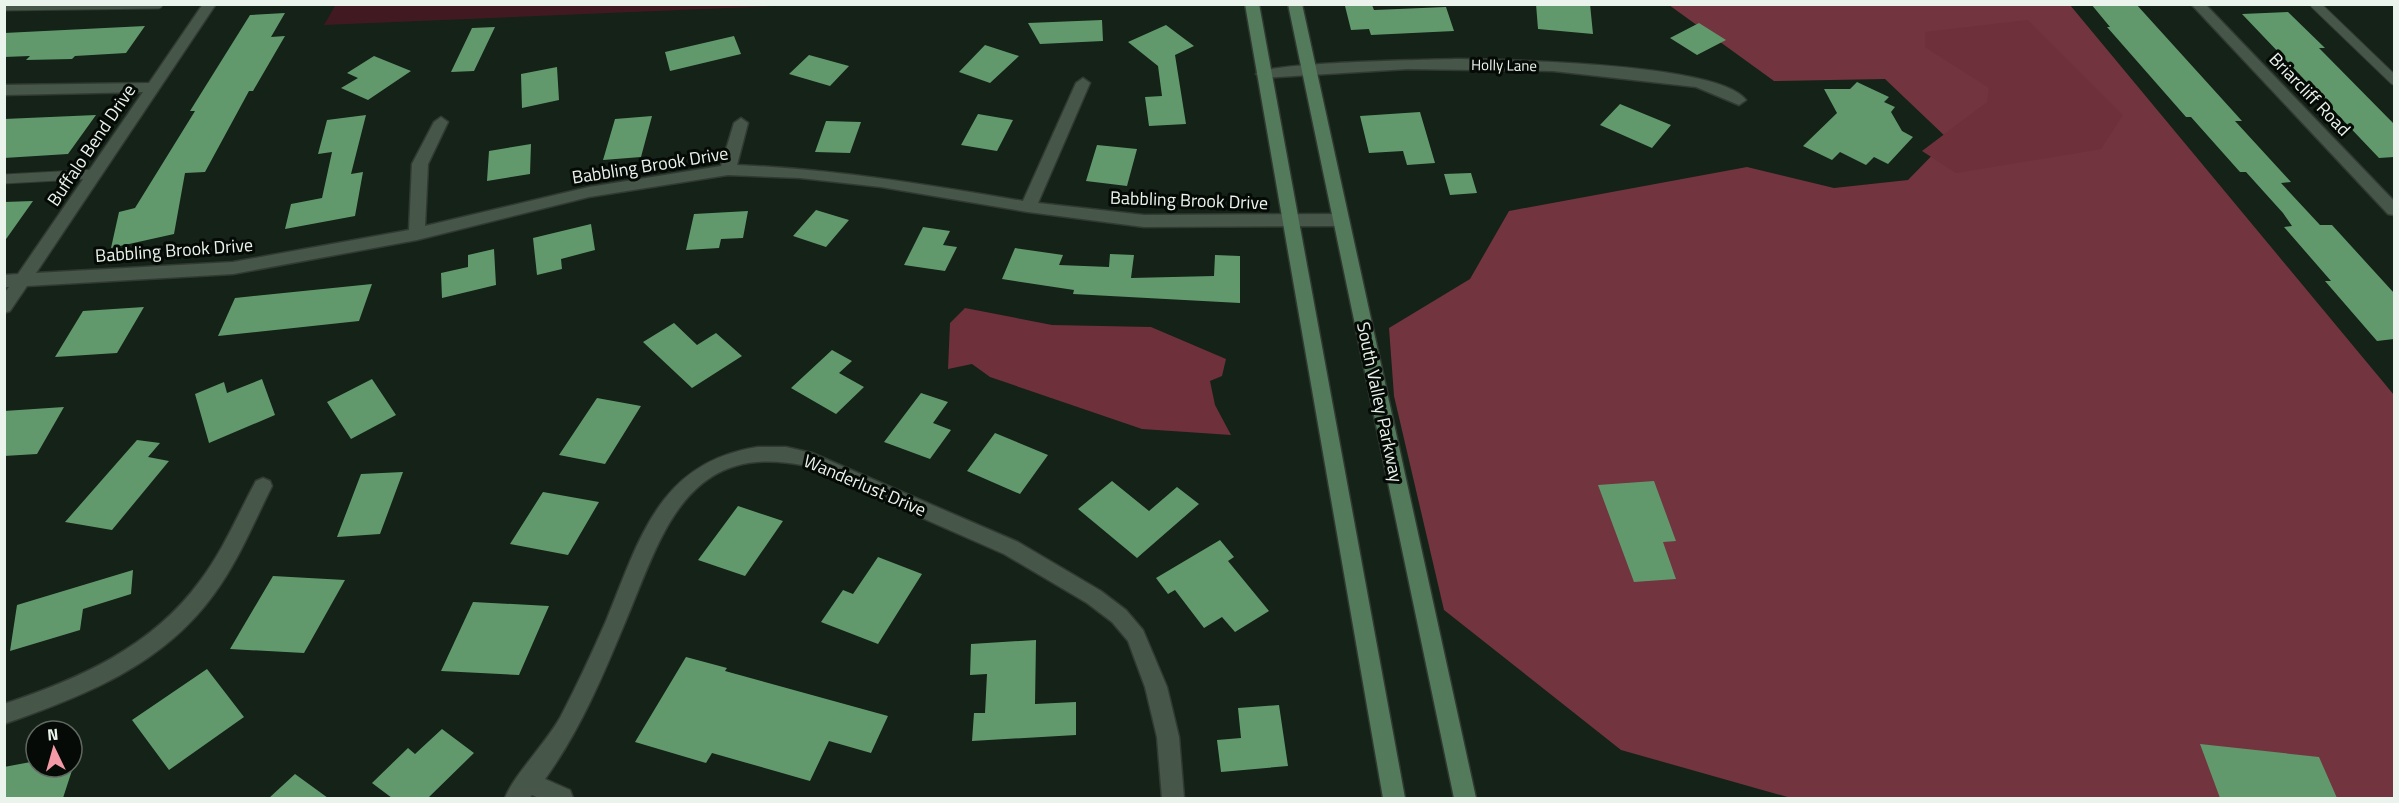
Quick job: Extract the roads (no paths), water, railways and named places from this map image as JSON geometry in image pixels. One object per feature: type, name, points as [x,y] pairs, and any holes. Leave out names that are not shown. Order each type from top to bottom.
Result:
[{"type":"main road","points":[[1252,4],[1394,798]]},
{"type":"main road","name":"South Valley Parkway","points":[[1295,4],[1465,798]]},
{"type":"street","name":"Buffalo Bend Drive","points":[[4,307],[210,4]]},
{"type":"street","name":"Briarcliff Road","points":[[2197,4],[2394,210]]},
{"type":"street","name":"Holly Lane","points":[[1263,75],[1309,70],[1456,64],[1554,66],[1686,81],[1727,91],[1740,100]]},
{"type":"street","points":[[1028,207],[1083,83]]},
{"type":"street","points":[[4,90],[154,87]]},
{"type":"street","points":[[417,234],[420,164],[441,122]]},
{"type":"street","points":[[728,170],[741,123]]},
{"type":"street","name":"Babbling Brook Drive","points":[[4,281],[233,268],[417,234],[589,192],[728,170],[800,173],[881,182],[1028,207],[1144,222],[1341,220]]},
{"type":"street","name":"Wanderlust Drive","points":[[522,790],[567,727],[615,623],[649,538],[667,507],[686,484],[708,469],[747,456],[784,453],[805,458],[1011,548],[1094,597],[1119,616],[1136,636],[1156,687],[1168,737],[1173,798]]},
{"type":"street","points":[[4,714],[64,695],[114,669],[171,629],[208,588],[263,486]]},
{"type":"street","points":[[522,790],[562,798]]},
{"type":"lane","points":[[4,6],[158,4]]},
{"type":"lane","points":[[2315,4],[2394,80]]},
{"type":"lane","points":[[4,179],[95,174]]}]
